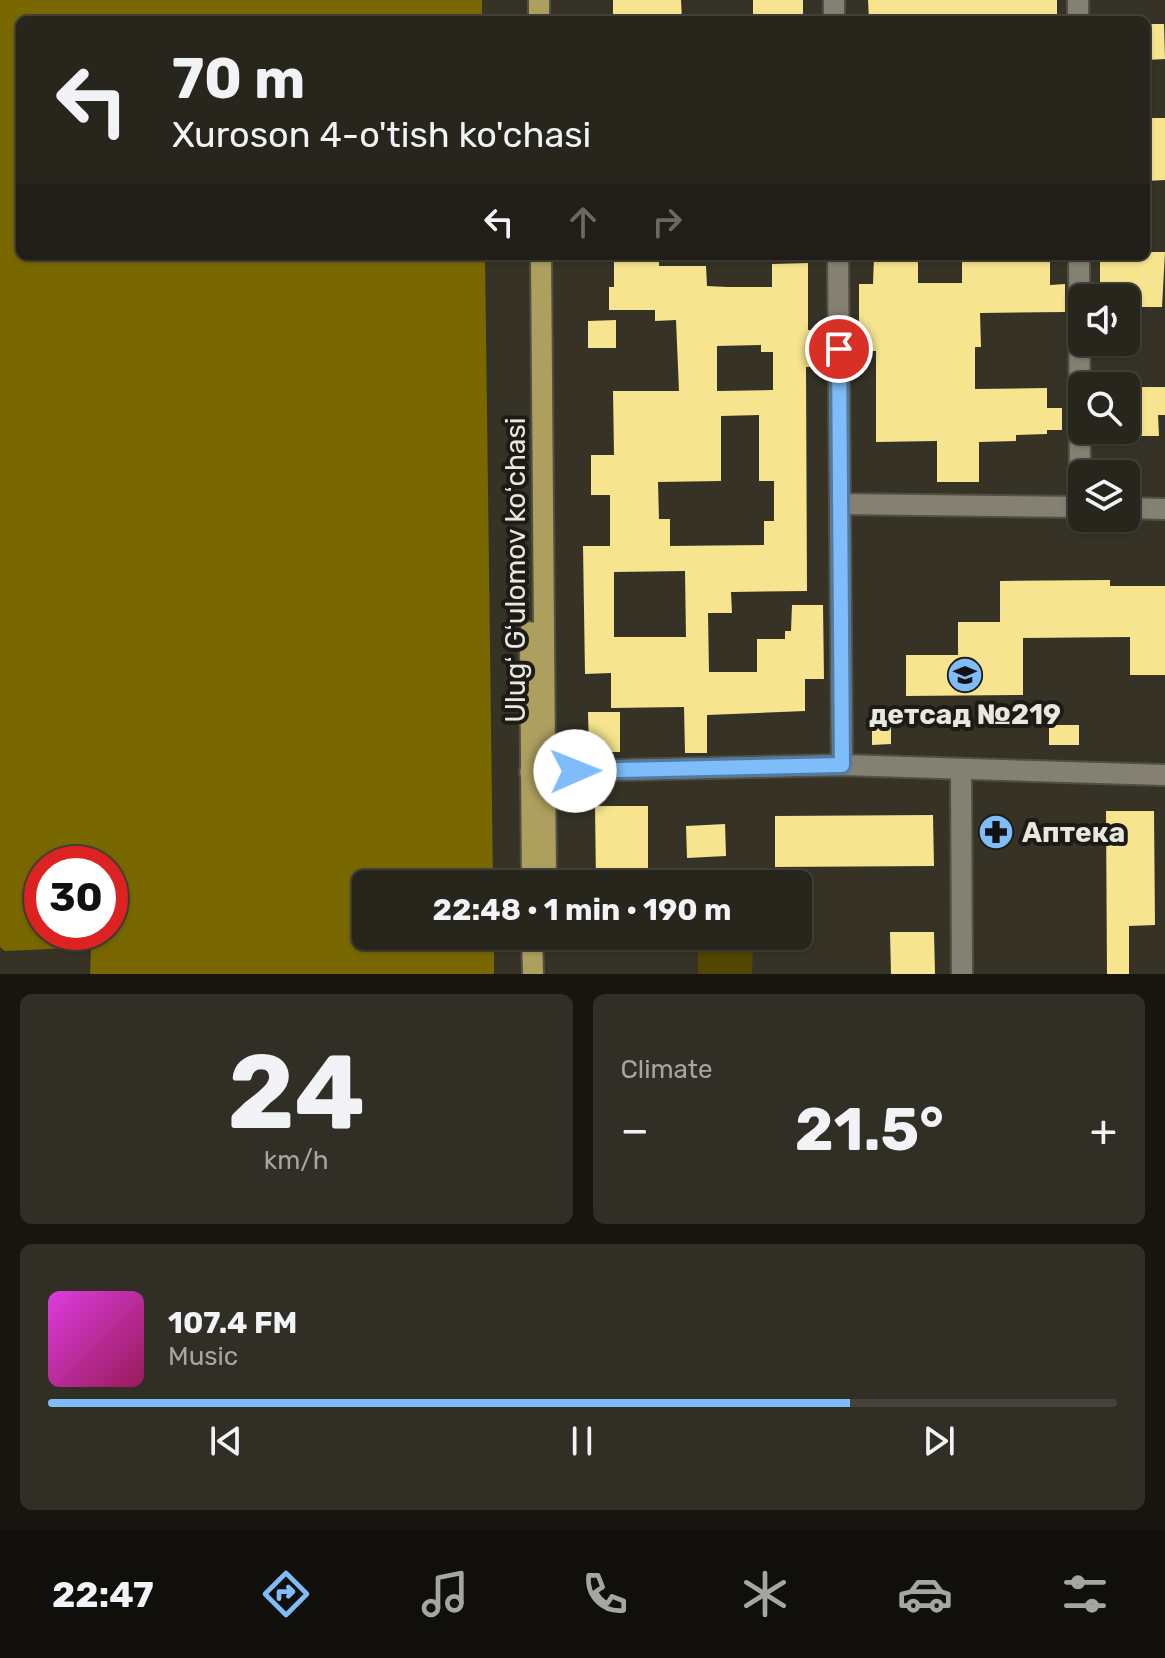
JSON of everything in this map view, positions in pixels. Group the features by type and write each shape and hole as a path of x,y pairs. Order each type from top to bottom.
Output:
{"main road":[{"name":"Ulugʻ Gʻulomov koʻchasi","path":"528,260 538,772 545,870"},
{"name":"Ulugʻ Gʻulomov koʻchasi","path":"533,870 538,772 541,260"},
{"path":"532,950 533,974"},
{"path":"546,950 546,974"}],"street":[{"path":"838,260 842,765"},
{"path":"1079,260 1081,460"},
{"path":"841,504 1068,507"},
{"path":"1140,508 1165,509"},
{"path":"538,772 842,765 1165,775"},
{"path":"961,771 962,974"}],"shaded area":[{"path":"0,0 482,0 482,16 16,16 16,260 485,260 493,870 352,870 352,950 494,950 494,974 90,974 91,950 128,950 128,846 24,846 24,950 26,950 5,951 0,947"},
{"path":"698,950 753,950 752,974 698,974"}],"building":[{"path":"613,0 681,0 682,16 613,16"},
{"path":"753,0 803,0 803,16 753,16"},
{"path":"868,0 1057,0 1057,16 869,16"},
{"path":"1150,24 1164,24 1165,59 1150,60"},
{"path":"1150,118 1165,118 1165,180 1150,181"},
{"path":"1150,252 1165,252 1162,307 1140,307 1140,284 1100,284 1100,260 1150,260"},
{"path":"614,260 659,260 659,266 706,266 707,286 727,287 772,287 772,264 808,263 808,330 826,330 826,352 817,351 817,367 806,367 807,591 731,592 732,613 708,613 709,672 757,672 757,639 785,639 785,631 791,631 792,605 823,605 824,679 805,679 805,711 707,715 707,753 685,753 684,707 611,708 611,673 585,674 583,546 610,546 610,495 591,495 591,455 614,455 613,391 679,391 676,320 655,321 655,310 609,310 609,287 614,287","holes":["761,345 761,352 773,352 773,390 717,391 717,346","759,415 759,481 774,481 774,521 764,521 764,545 670,546 670,519 659,519 658,482 721,481 721,416","685,571 686,637 614,637 614,572"]},
{"path":"874,260 918,260 918,283 962,283 962,260 1050,260 1050,285 1065,284 1065,312 980,313 981,347 975,347 975,389 1047,388 1047,408 1062,408 1062,430 1016,435 1016,441 979,442 979,482 937,482 937,441 876,442 876,351 852,351 852,330 859,330 859,284 873,284"},
{"path":"616,320 616,348 588,348 588,321"},
{"path":"1140,387 1165,387 1165,415 1158,415 1159,436 1140,436"},
{"path":"1110,580 1110,586 1165,586 1165,675 1130,675 1130,637 1023,638 1023,695 906,696 906,655 958,655 958,622 1000,622 1000,581"},
{"path":"588,712 620,712 620,752 589,752"},
{"path":"872,715 891,715 891,744 872,745"},
{"path":"1049,725 1079,725 1079,745 1049,745"},
{"path":"595,806 648,806 648,870 596,870"},
{"path":"1106,811 1154,811 1155,925 1129,926 1129,974 1107,974"},
{"path":"933,815 934,866 775,867 775,816"},
{"path":"725,824 726,856 687,858 686,826"},
{"path":"890,932 934,932 935,974 891,974"}],"place":[{"name":"детсад №219","path":"965,675"},
{"name":"Аптека","path":"996,832"}],"route":[{"path":"575,771 842,765 839,349"}]}
